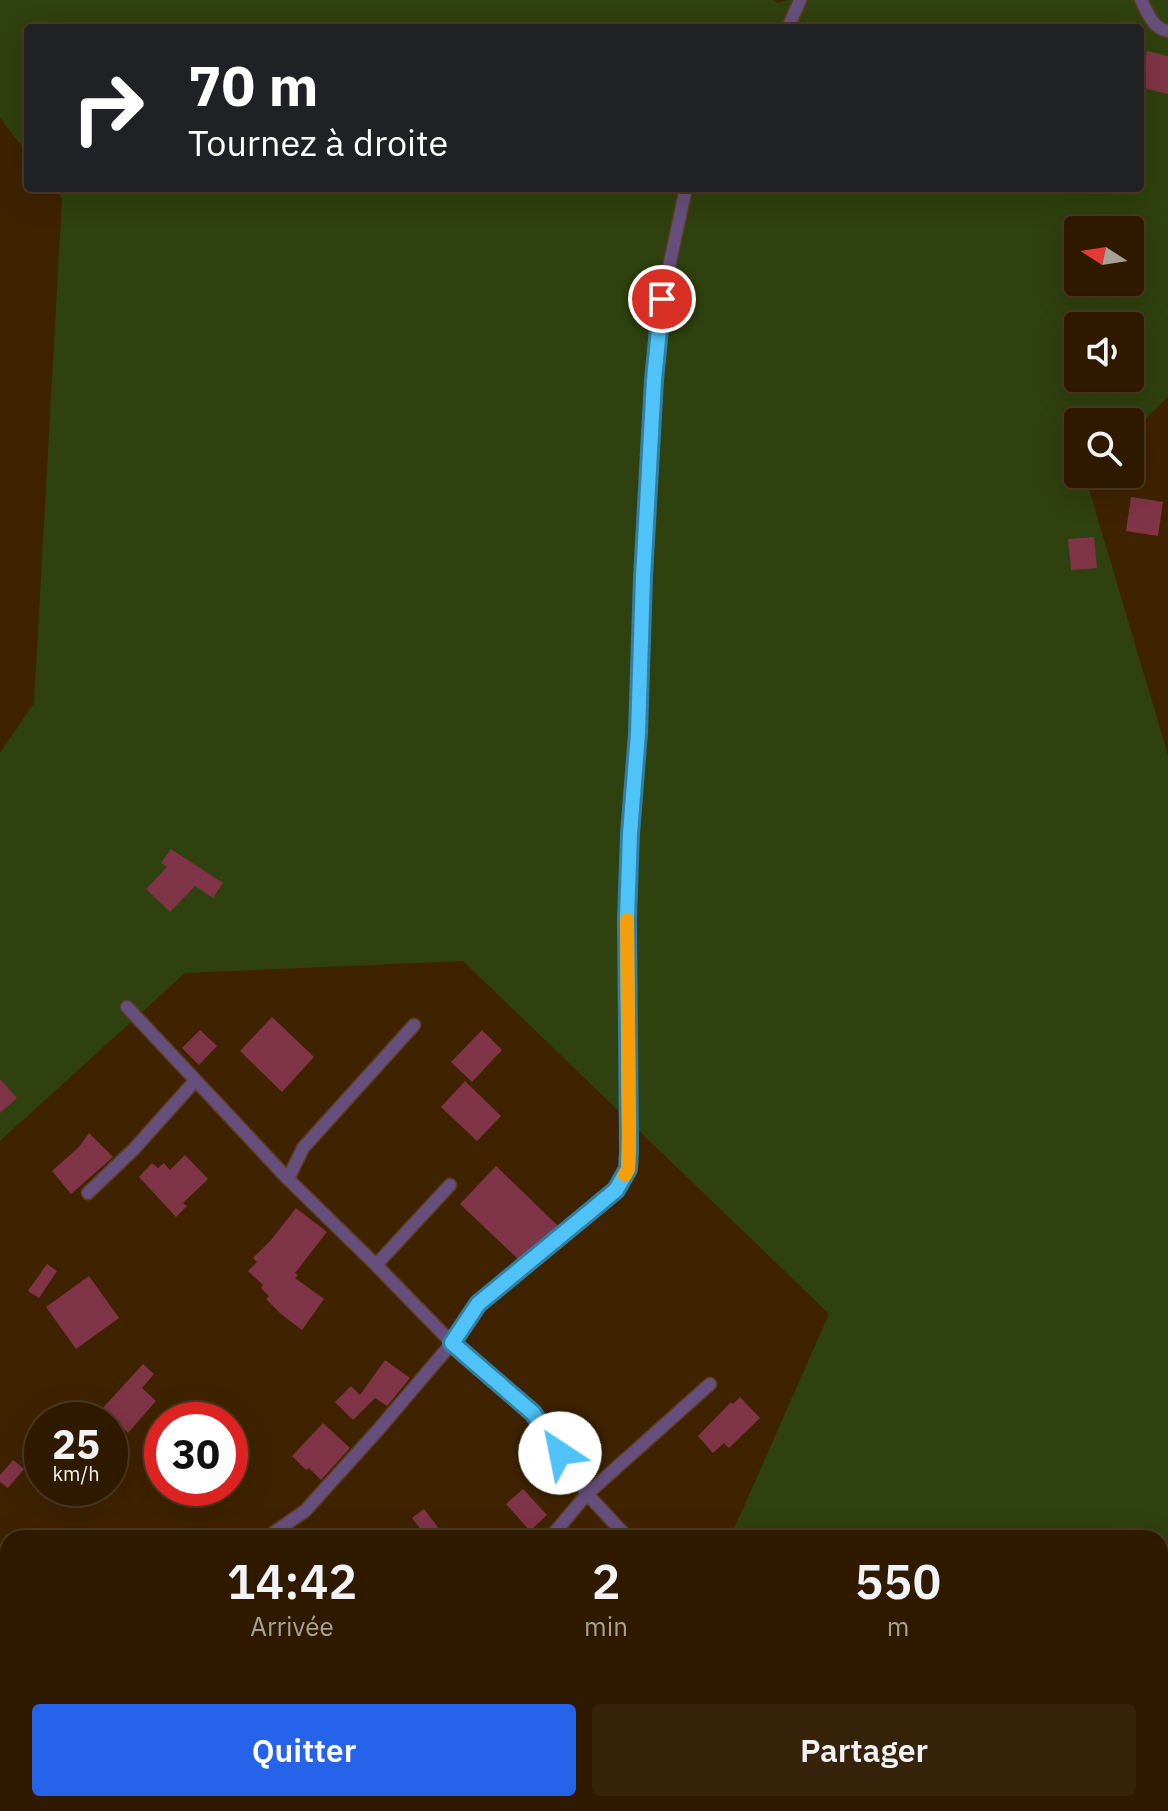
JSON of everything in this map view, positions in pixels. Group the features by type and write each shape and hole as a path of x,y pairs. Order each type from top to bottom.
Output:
{"street":[{"path":"790,24 800,0"},
{"path":"1141,0 1152,21 1159,29 1168,31"},
{"path":"278,1530 305,1511 378,1430 452,1343 478,1304 616,1190 628,1169 627,904 654,380 662,299 685,192"},
{"path":"127,1007 288,1179 452,1343 533,1413 587,1494 621,1530"},
{"path":"288,1179 303,1148 414,1025"},
{"path":"88,1193 134,1149 195,1081"},
{"path":"376,1265 450,1185"},
{"path":"557,1530 587,1494 710,1384"}],"green space":[{"path":"0,0 774,0 778,3 787,0 1168,0 1168,397 1144,420 1144,408 1064,408 1064,488 1089,488 1168,755 1168,1530 734,1530 829,1314 463,961 185,973 0,1141 0,753 34,703 62,199 57,192 1144,192 1144,24 24,24 24,149 0,118"}],"building":[{"path":"1147,51 1168,56 1168,94 1144,88"},
{"path":"1131,497 1163,502 1158,536 1126,531"},
{"path":"1094,537 1097,568 1071,570 1068,539"},
{"path":"171,849 223,883 213,898 195,886 170,912 146,889 167,867 161,863"},
{"path":"272,1017 314,1057 282,1092 240,1051"},
{"path":"200,1030 217,1046 199,1065 182,1048"},
{"path":"482,1030 502,1050 472,1082 451,1062"},
{"path":"0,1079 17,1098 0,1113"},
{"path":"465,1081 501,1116 477,1141 441,1107"},
{"path":"89,1133 113,1157 71,1194 52,1171 79,1147"},
{"path":"185,1155 208,1179 183,1203 187,1206 176,1217 139,1177 152,1163 158,1168 164,1163 170,1170"},
{"path":"496,1166 558,1226 518,1259 460,1204"},
{"path":"296,1208 327,1232 295,1273 298,1275 295,1278 324,1299 302,1330 266,1299 269,1296 261,1288 263,1285 248,1271 257,1262 253,1258"},
{"path":"47,1264 57,1271 39,1298 28,1291"},
{"path":"89,1276 119,1318 76,1349 46,1307"},
{"path":"385,1360 410,1378 387,1406 375,1398 353,1420 335,1402 351,1386 360,1395"},
{"path":"143,1364 154,1374 142,1388 156,1401 144,1402 144,1415 128,1433 128,1402 108,1402"},
{"path":"740,1397 760,1418 729,1448 724,1443 713,1453 698,1436 731,1402 733,1404"},
{"path":"323,1423 350,1448 321,1480 292,1456"},
{"path":"13,1460 24,1469 8,1488 0,1482 0,1475"},
{"path":"523,1489 547,1515 529,1530 506,1504"},
{"path":"424,1509 440,1530 421,1530 412,1518"}],"slow traffic":[{"path":"625,1175 628,1169 629,1132 627,920"}],"route":[{"path":"560,1453 533,1413 452,1343 478,1304 616,1190 628,1169 627,918 630,834 638,733 654,380 662,299"}]}
